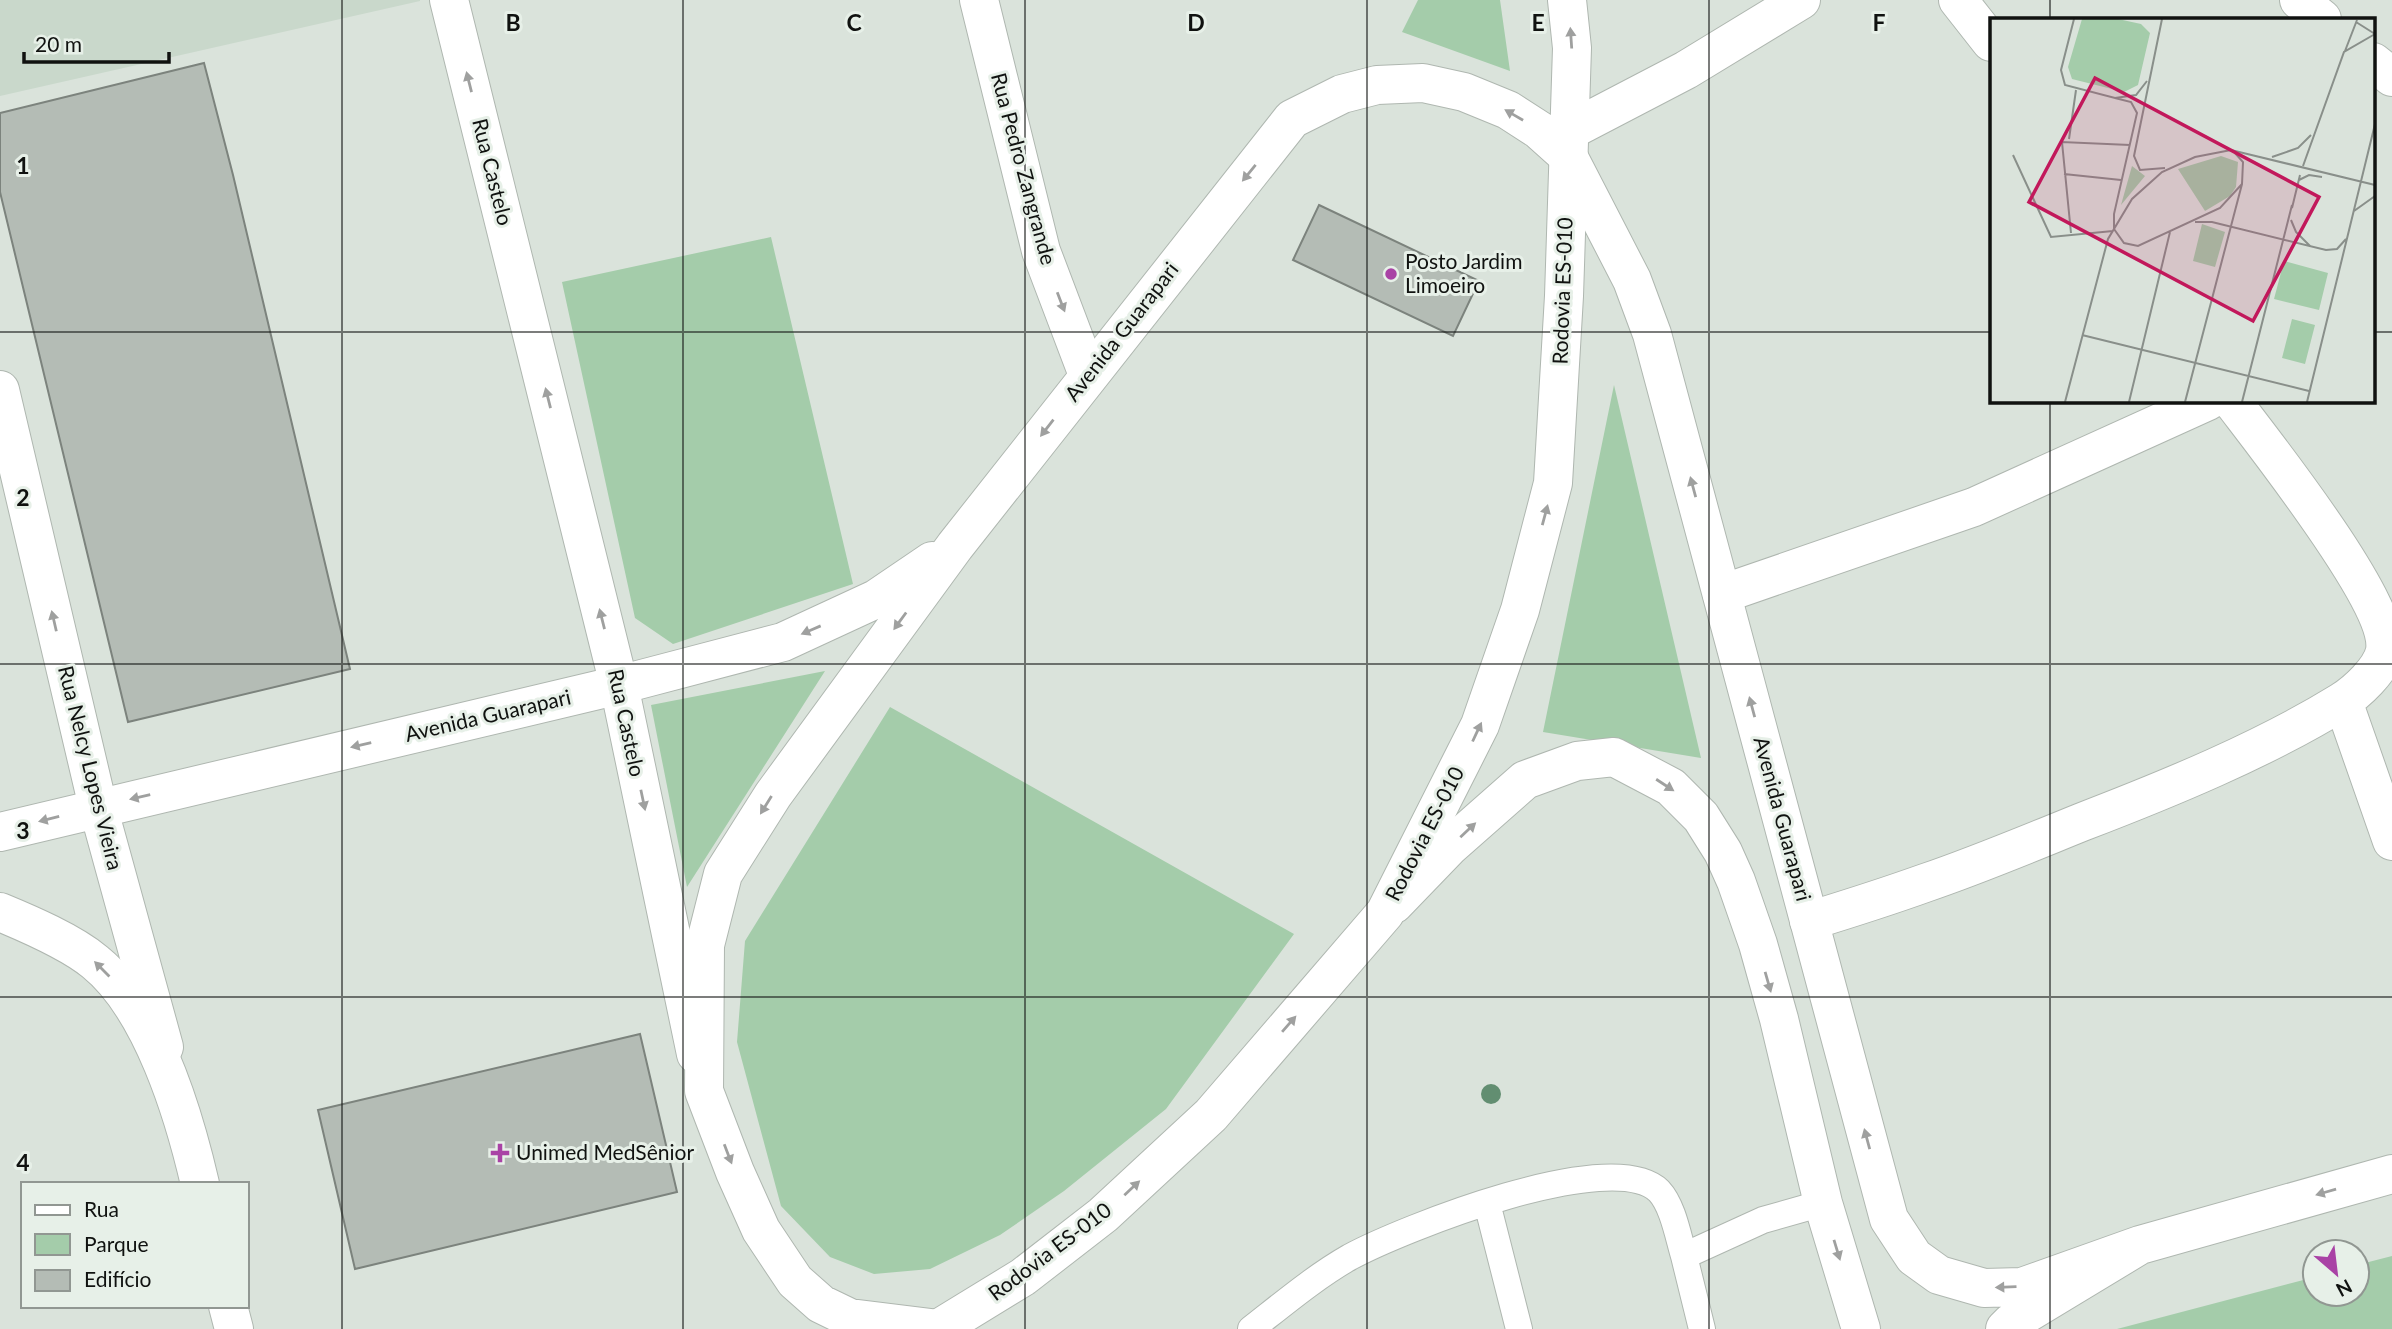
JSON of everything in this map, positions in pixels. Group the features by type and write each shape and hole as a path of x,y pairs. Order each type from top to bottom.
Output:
{"street":[{"name":"Rua Castelo","path":"449,0 619,685 704,1091 761,1230 795,1281 821,1304 850,1318 939,1329"},
{"name":"Rua Pedro Zangrande","path":"979,0 1041,251 1088,375"},
{"name":"Rodovia ES-010","path":"939,1329 1023,1277 1102,1215 1211,1115 1385,913 1480,725 1520,610 1553,483 1564,296 1572,48 1567,0"},
{"path":"1568,144 1801,0"},
{"path":"1958,0 1990,41"},
{"path":"2299,0 2321,18"},
{"path":"2374,63 2392,77"},
{"name":"Avenida Guarapari","path":"704,1091 705,945 723,874 773,795 955,546 1292,119 1342,94 1377,85 1423,83 1464,93 1508,110 1539,130 1568,144 1632,280 1652,334 1889,1219 1914,1257 1939,1275 1984,1288 2022,1287 2140,1245"},
{"name":"Rua Nelcy Lopes Vieira","path":"0,390 98,807 190,1143"},
{"path":"1722,594 1974,507 2206,402"},
{"path":"1809,921 1927,883 2162,791 2274,738 2343,701 2374,672 2385,650 2382,632 2368,595 2310,505 2233,402"},
{"name":"Avenida Guarapari","path":"0,832 619,685 783,642 876,599 955,546"},
{"path":"2343,701 2392,841"},
{"path":"1385,913 1450,847 1525,780 1577,761 1614,757 1671,787 1701,817 1723,852 1758,943 1824,1203 1861,1329"},
{"path":"0,912 41,930 95,961 120,987 146,1027 190,1143 200,1182"},
{"path":"2005,1329 2140,1245 2392,1174"},
{"path":"229,1308 234,1329"}],"lane":[{"path":"1251,1329 1349,1258 1391,1237 1442,1217 1539,1188 1580,1180 1619,1177 1644,1181 1660,1192 1670,1212 1684,1256 1702,1329"},
{"path":"1487,1203 1519,1329"},
{"path":"1684,1256 1763,1220 1824,1203"}],"shaded area":[{"path":"0,0 420,0 420,1 0,96"}],"green space":[{"path":"1418,0 1500,0 1510,71 1402,32"},
{"path":"771,237 853,584 673,644 635,618 562,282"},
{"path":"1614,385 1701,758 1543,732"},
{"path":"825,671 687,887 651,705"},
{"path":"890,707 1294,934 1166,1109 1064,1191 1000,1235 930,1269 874,1274 830,1257 781,1206 737,1042 745,941"},
{"path":"2392,1256 2392,1329 2117,1329 2301,1281 2301,1308 2371,1308 2371,1261"}],"building":[{"path":"204,63 350,669 128,722 0,192 0,113"},
{"path":"1319,205 1479,281 1453,336 1293,260"},
{"path":"640,1034 677,1192 355,1269 318,1110"}],"place":[{"name":"Posto Jardim Limoeiro","path":"1391,274"},
{"name":"Unimed MedSênior","path":"500,1153"}]}
